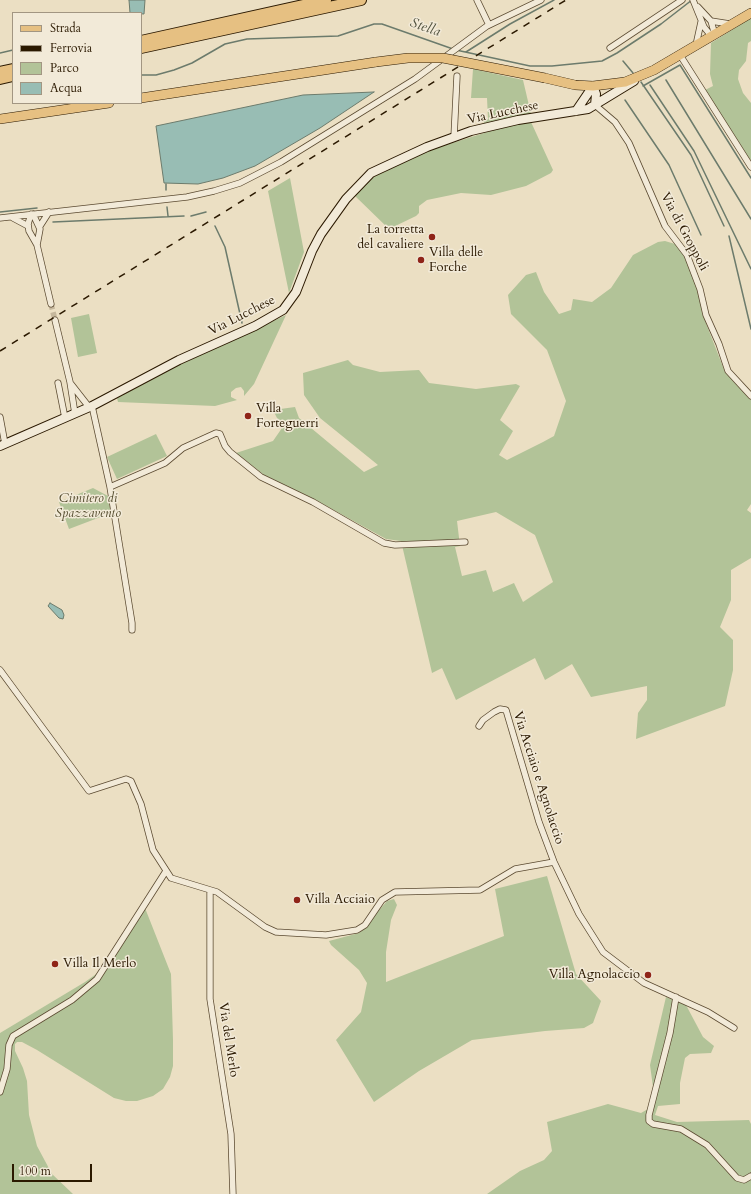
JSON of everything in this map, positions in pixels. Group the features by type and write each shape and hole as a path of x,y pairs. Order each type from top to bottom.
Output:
{"highway":[{"path":"142,41 326,0"},
{"path":"142,48 361,0"},
{"path":"0,72 12,69"},
{"path":"0,79 12,76"}],"main road":[{"path":"142,98 376,62 418,57 443,58 569,84 593,86 614,84 639,77 695,47 751,13"},
{"path":"0,120 103,104"}],"street":[{"path":"477,0 489,25"},
{"path":"0,218 187,197 208,193 240,183 287,158 415,79 458,46 489,25 541,0"},
{"path":"610,48 682,0"},
{"path":"695,3 706,31 713,36"},
{"path":"695,3 711,21 713,36"},
{"path":"695,47 700,31 701,20"},
{"path":"711,21 732,24"},
{"path":"680,55 751,167"},
{"path":"454,137 457,76"},
{"name":"Via Lucchese","path":"3,445 90,407 179,360 255,326 283,310 294,296 312,250 321,234 360,182 378,169 454,137 508,122 576,111 595,105 639,77"},
{"path":"569,84 595,105"},
{"path":"576,111 583,103 585,97 593,86"},
{"path":"593,86 596,94 595,105"},
{"name":"Via di Groppoli","path":"595,105 615,122 629,143 665,226 687,255 699,287 706,315 719,344 726,368 732,377 751,396"},
{"path":"37,244 40,226 49,212"},
{"path":"28,226 32,214"},
{"path":"32,214 40,226"},
{"path":"8,217 20,220 28,226 37,244 51,304"},
{"path":"55,320 70,382 75,414"},
{"path":"70,382 90,407 110,487 132,630"},
{"path":"58,383 65,418"},
{"path":"0,417 3,445"},
{"path":"110,487 166,462 183,448 216,433 220,434 223,443 230,452 261,477 313,502 384,542 395,544 465,542"},
{"path":"0,670 89,791 126,779 131,780 141,804 154,850 166,871 97,979 72,1000 13,1036 9,1045 8,1069 0,1092"},
{"name":"Via Acciaio e Agnolaccio","path":"479,726 483,720 496,711 502,709 506,712 539,822 554,862 579,914 603,952 644,983 708,1012 734,1028"},
{"name":"Via Acciaio e Agnolaccio","path":"166,871 174,880 210,890 225,896 265,927 276,932 326,935 362,928 382,900 394,892 480,890 488,887 515,869 554,862"},
{"name":"Via del Merlo","path":"210,890 210,999 231,1134 233,1194"},
{"path":"676,997 670,1033 648,1117 649,1122 681,1129 707,1145 737,1178 744,1180 751,1176"}],"green space":[{"path":"751,18 751,41 748,43 746,61 739,70 738,79 743,93 751,103 751,161 705,90 713,86 710,74 711,43"},
{"path":"473,69 523,80 531,114 484,123 483,120 488,119 487,98 471,98"},
{"path":"531,122 553,170 551,173 526,186 491,195 461,193 427,200 419,206 419,213 416,216 389,229 354,195 375,176 430,150 500,128"},
{"path":"290,178 304,252 289,293 268,191"},
{"path":"665,241 675,244 685,257 698,290 702,313 725,372 751,400 751,504 747,510 751,513 751,558 731,570 731,600 720,627 733,640 733,670 725,706 636,739 638,713 647,700 647,686 591,697 572,664 545,680 535,658 456,700 442,668 432,673 401,541 386,539 321,503 268,478 236,453 273,441 282,428 273,410 295,407 299,418 364,472 378,465 320,418 304,395 303,373 348,360 353,365 380,372 419,370 429,383 476,389 516,384 520,386 500,420 513,431 499,455 507,460 543,442 554,436 566,401 547,350 511,314 508,295 526,275 536,272 544,292 559,314 571,310 573,299 592,302 611,288 633,255 658,242","holes":["496,512 535,535 553,582 523,602 514,583 493,592 486,570 462,576 455,547 460,546 457,521"]},
{"path":"89,314 97,353 78,357 71,318"},
{"path":"286,315 254,384 244,396 244,391 241,387 236,388 231,392 231,397 237,400 215,406 118,402 117,398 175,367"},
{"path":"156,434 167,456 117,479 107,457"},
{"name":"Cimitero di Spazzavento","path":"93,488 108,496 111,513 69,529 59,502"},
{"path":"547,876 576,974 601,1001 593,1023 584,1028 472,1040 419,1071 374,1102 336,1040 361,1012 367,983 359,970 331,945 329,941 359,933 387,901 394,899 397,905 391,920 386,952 386,982 504,936 495,889"},
{"path":"145,908 171,974 173,1066 170,1077 163,1089 153,1096 137,1101 126,1101 114,1098 37,1050 22,1042 17,1042 15,1044 15,1051 27,1081 29,1115 37,1146 52,1174 73,1194 0,1194 0,1033 85,982 110,964"},
{"path":"666,997 686,1005 703,1037 714,1046 711,1053 690,1054 685,1058 680,1083 680,1104 658,1106 655,1115 677,1122 749,1120 751,1124 751,1194 487,1194 520,1171 544,1160 552,1151 547,1122 608,1104 641,1113 648,1109 653,1087 650,1065"}],"water":[{"path":"129,0 145,0 144,14 142,14 142,12 130,12"},
{"path":"374,92 320,128 255,166 223,178 198,184 164,183 156,126 303,95"},
{"path":"50,603 62,610 64,615 63,619 59,618 48,606"}],"waterway":[{"path":"466,52 510,24 554,0"},
{"name":"Stella","path":"456,50 530,66 552,66 602,61 661,24 692,0"},
{"name":"Stella","path":"142,75 156,75 174,70 192,63 225,44 247,39 338,36 374,24 382,24 453,49"},
{"name":"Stella","path":"0,53 12,50"},
{"path":"623,61 633,73"},
{"path":"643,86 680,65 751,178"},
{"path":"666,80 751,219"},
{"path":"641,82 691,155 724,226"},
{"path":"650,85 694,151 751,269"},
{"path":"625,100 669,165 701,235"},
{"path":"166,184 166,190"},
{"path":"167,207 168,216"},
{"path":"0,212 37,208"},
{"path":"191,216 206,212"},
{"path":"53,222 184,216"},
{"path":"215,226 225,247 242,323"},
{"path":"729,236 751,329"}],"tunnel":[{"path":"51,304 55,320"}],"railway":[{"path":"0,351 566,0"}],"place":[{"name":"La torretta del cavaliere","path":"432,237"},
{"name":"Villa delle Forche","path":"421,260"},
{"name":"Villa Forteguerri","path":"248,416"},
{"name":"Villa Acciaio","path":"297,900"},
{"name":"Villa Il Merlo","path":"55,964"},
{"name":"Villa Agnolaccio","path":"648,975"}]}
